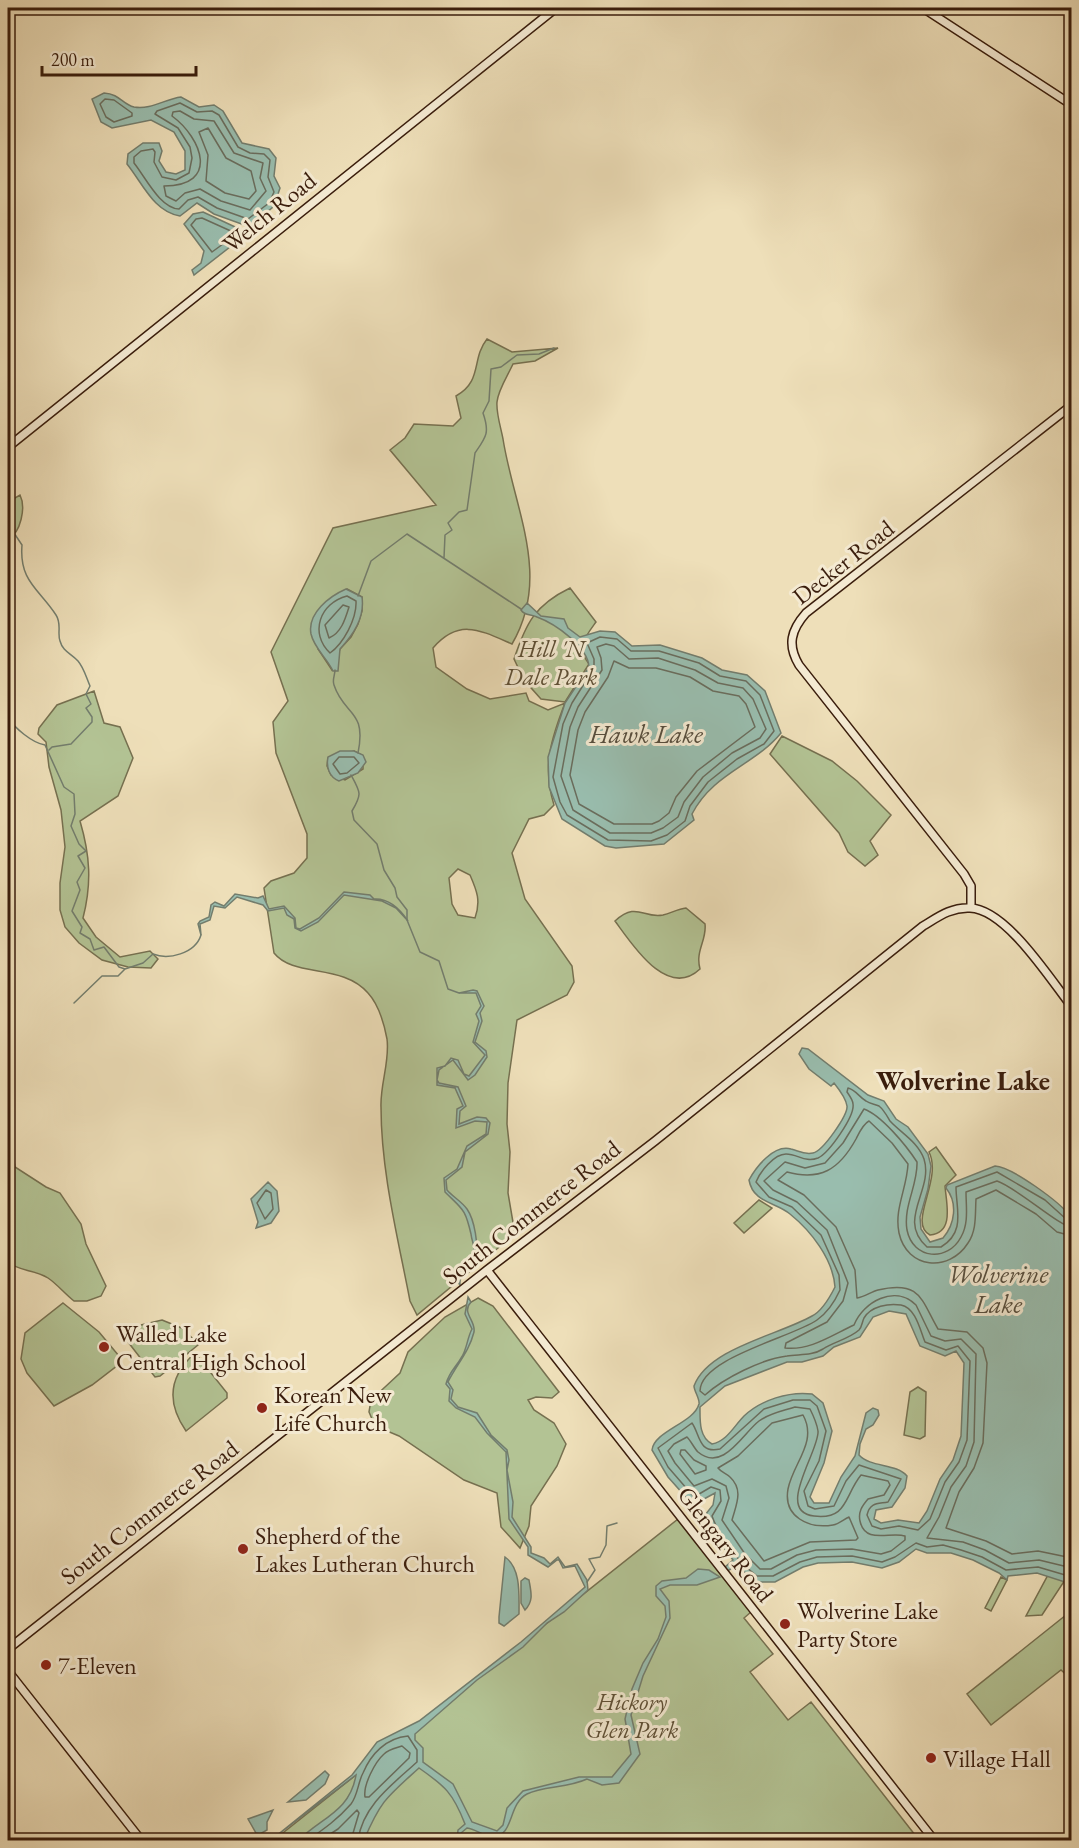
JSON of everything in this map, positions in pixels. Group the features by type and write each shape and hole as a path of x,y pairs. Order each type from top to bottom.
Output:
{"street":[{"name":"Welch Road","path":"8,447 555,8"},
{"path":"923,8 1071,105"},
{"name":"Decker Road","path":"971,908 972,894 964,874 799,665 792,651 791,637 793,630 806,613 1071,405"},
{"path":"971,908 994,916 1002,922 1071,1007"},
{"name":"South Commerce Road","path":"8,1649 487,1270 655,1141 922,926 948,911 971,908"},
{"name":"Glengary Road","path":"487,1270 934,1840"},
{"path":"8,1671 141,1840"}],"green space":[{"path":"487,339 512,352 558,348 535,361 513,364 497,402 508,465 527,542 530,568 529,593 524,619 512,644 480,631 461,630 452,633 433,648 436,667 467,689 490,699 526,693 529,701 548,710 565,703 550,753 550,791 554,805 544,815 529,819 512,853 525,899 572,966 574,982 567,995 517,1020 508,1083 507,1124 510,1152 508,1193 515,1234 417,1315 410,1301 384,1156 381,1099 388,1047 380,1014 372,998 357,984 332,974 293,966 274,953 264,888 271,881 294,873 307,858 307,834 276,753 273,722 288,701 271,652 333,528 436,505 390,450 405,438 414,424 453,426 461,418 456,396 470,384 482,347","holes":["347,589 362,597 362,611 351,637 340,649 332,670 318,649","354,751 363,756 363,769 345,780 331,775 327,766 328,758","458,869 470,875 477,896 478,906 475,918 458,915 452,904 449,878"]},
{"path":"20,495 21,519 16,531 8,539 8,502"},
{"name":"Hill 'N Dale Park","path":"570,588 596,622 583,642 583,652 589,664 565,702 541,699 524,680 514,659 533,616 548,601"},
{"path":"94,691 104,723 120,727 133,758 118,796 80,821 89,869 88,893 83,918 96,937 120,957 150,951 158,959 151,968 128,967 102,960 79,943 65,927 60,910 60,883 65,847 61,810 49,767 46,742 38,734 39,728 57,705"},
{"path":"782,736 832,761 857,781 891,815 870,841 878,855 865,866 848,852 839,833 770,754"},
{"path":"686,908 705,924 699,957 700,969 688,977 675,978 663,974 631,943 615,921 629,912 635,911 656,916"},
{"path":"8,1124 15,1167 46,1187 60,1193 81,1224 86,1244 106,1286 101,1296 87,1301 74,1301 48,1278 8,1262"},
{"path":"936,1147 956,1175 945,1186 946,1223 938,1233 930,1235 924,1229 922,1221 932,1175 929,1152"},
{"path":"759,1200 772,1208 744,1233 734,1223"},
{"path":"478,1298 493,1306 559,1392 552,1398 536,1397 528,1400 534,1410 554,1423 566,1444 557,1466 531,1506 529,1526 520,1548 501,1527 497,1493 464,1480 399,1436 375,1426 369,1412 371,1400 400,1373 408,1352 445,1317"},
{"path":"63,1303 99,1332 119,1356 118,1365 92,1385 54,1406 27,1373 21,1359 25,1333"},
{"path":"162,1320 184,1329 198,1345 160,1376 155,1377 125,1338 141,1325"},
{"path":"195,1353 227,1393 227,1398 186,1431 175,1410 173,1390 180,1371"},
{"path":"918,1387 926,1392 925,1436 920,1439 904,1435 910,1392"},
{"name":"Hickory Glen Park","path":"678,1519 751,1612 744,1618 773,1654 750,1672 788,1720 811,1702 919,1840 274,1840"},
{"path":"1048,1575 1065,1580 1042,1615 1026,1616"},
{"path":"1001,1577 1007,1580 991,1611 985,1608"},
{"path":"1071,1611 1071,1679 1061,1670 991,1725 967,1694"}],"water":[{"path":"104,93 114,95 127,104 140,108 181,97 199,107 214,105 223,111 242,143 269,149 276,158 274,176 280,188 274,206 255,223 247,226 214,214 197,203 180,216 163,209 150,196 127,164 128,154 143,143 159,143 162,151 159,161 166,172 176,174 185,170 185,151 174,132 151,120 112,128 101,122 92,99"},
{"path":"203,212 248,233 194,275 192,270 201,263 204,251 184,224 193,214"},
{"path":"346,589 362,597 362,612 353,632 340,649 338,671 333,671 315,644 311,626 321,606"},
{"name":"Hawk Lake","path":"527,603 541,616 564,619 568,628 580,637 600,631 615,632 632,646 660,645 702,658 722,670 747,675 765,691 781,733 771,744 711,789 692,814 694,820 664,844 616,848 605,846 562,819 549,787 548,757 565,703 589,667 587,659 577,644 562,631 545,620 523,612 521,610"},
{"path":"340,751 354,751 363,755 366,762 358,773 339,781 331,774 327,761 328,757"},
{"path":"344,892 370,895 374,899 385,900 398,909 408,921 396,908 382,901 344,895 318,922 301,931 295,928 294,919 287,915 284,908 268,911 263,905 237,897 225,908 214,906 210,920 200,924 201,935 198,924 209,917 211,905 215,902 224,906 235,894 258,898 263,896 269,909 284,906 295,918 296,928 300,929 319,918"},
{"path":"477,991 484,1006 480,1013 482,1021 475,1042 486,1051 487,1057 475,1075 468,1080 453,1060 445,1065 451,1058 458,1060 464,1074 469,1076 485,1055 473,1042 479,1021 476,1014 481,1006 476,993 459,993"},
{"name":"Wolverine Lake","path":"802,1048 808,1049 868,1095 884,1101 896,1119 908,1127 928,1154 931,1166 928,1189 920,1217 921,1229 930,1242 943,1238 952,1220 954,1213 947,1185 995,1166 1012,1172 1035,1186 1071,1217 1071,1584 1037,1573 1008,1576 1007,1580 999,1573 973,1560 951,1553 927,1553 916,1549 899,1562 882,1568 852,1562 818,1563 803,1567 775,1582 755,1582 737,1565 726,1572 724,1568 733,1560 714,1534 705,1515 713,1505 715,1493 693,1505 668,1477 652,1450 659,1437 696,1411 699,1402 694,1386 702,1373 714,1362 746,1344 816,1314 835,1287 830,1266 813,1237 790,1214 760,1198 751,1188 749,1180 761,1163 778,1150 785,1148 807,1154 817,1151 844,1117 847,1106 842,1093 834,1083 831,1086 809,1069 799,1054","holes":["889,1311 906,1314 920,1346 945,1356 956,1351 964,1363 961,1436 953,1460 940,1479 927,1511 919,1523 898,1520 881,1523 874,1519 876,1510 892,1507 905,1488 907,1476 897,1469 870,1462 859,1455 860,1444 866,1429 873,1425 879,1415 878,1410 873,1408 866,1413 855,1456 841,1477 829,1503 814,1503 810,1497 824,1463 832,1431 823,1403 812,1394 785,1395 767,1401 744,1416 722,1440 712,1444 705,1437 701,1428 700,1407 725,1386 787,1362 802,1362 823,1356 834,1347 860,1337 873,1317"]},
{"path":"437,1080 439,1083 458,1087 466,1106 460,1111 459,1124 477,1117 486,1118 490,1123 488,1134 465,1152 462,1167 446,1180 447,1190 465,1206 470,1214 475,1233 476,1253 462,1273 460,1285 456,1280 457,1276 471,1257 474,1246 465,1214 445,1192 444,1178 457,1169 467,1146 486,1134 487,1122 475,1121 456,1128 457,1109 463,1106 455,1088 437,1085"},
{"path":"268,1182 277,1191 279,1211 271,1223 256,1228 258,1222 251,1199"},
{"path":"468,1297 471,1302 468,1306 468,1313 474,1332 466,1352 448,1382 453,1390 451,1399 458,1407 477,1413 491,1435 507,1450 509,1460 507,1470 513,1502 512,1517 531,1547 531,1553 544,1558 550,1564 558,1557 565,1567 577,1564 587,1580 588,1590 564,1612 547,1623 523,1647 477,1680 415,1734 415,1740 423,1748 423,1762 453,1784 472,1822 497,1831 503,1825 507,1808 523,1791 579,1777 612,1777 631,1754 625,1719 632,1689 643,1663 658,1639 666,1617 665,1606 656,1596 656,1586 662,1581 686,1578 698,1569 709,1570 720,1577 697,1585 670,1585 660,1589 669,1601 670,1618 643,1676 631,1715 640,1754 619,1783 602,1785 587,1779 533,1791 521,1799 505,1831 500,1835 491,1837 467,1828 461,1833 461,1840 457,1840 458,1830 465,1824 452,1797 442,1785 419,1768 380,1807 364,1840 299,1840 341,1806 353,1788 356,1775 271,1840 352,1775 377,1742 419,1721 521,1642 585,1587 575,1566 563,1568 557,1560 548,1567 528,1555 528,1547 509,1519 506,1452 475,1417 456,1408 449,1401 450,1389 446,1384 447,1380 463,1355 472,1329 465,1314"},
{"path":"505,1557 514,1568 516,1575 519,1590 519,1614 504,1626 499,1623 499,1617"},
{"path":"525,1578 529,1580 531,1596 530,1603 525,1610 521,1603 521,1581"},
{"path":"325,1771 329,1775 325,1784 306,1800 288,1802"},
{"path":"273,1810 267,1822 267,1830 260,1834 256,1833 248,1819"}],"waterway":[{"path":"444,558 445,535 452,530 448,523 459,512 467,510 475,453 486,434 483,413 489,401 491,369 501,367 517,355 539,354 554,348"},
{"path":"8,524 22,545 22,557 27,576 58,618 61,645 80,664 90,686 86,694 91,704 86,708 92,717 92,722 71,744 52,747 49,750"},
{"path":"358,596 371,561 407,534 521,609"},
{"path":"335,670 333,679 338,695 357,720 360,739 358,753"},
{"path":"8,718 24,734 45,745 64,787 74,794 75,814 71,826 79,844 86,851 78,856 85,868 77,882 80,890 72,911 82,927 80,933 90,939 94,950 104,947 119,967 125,969"},
{"path":"351,775 359,793 352,811 354,820 377,844 384,870 395,888 397,897 407,910 407,920 420,952 439,961 448,989 459,993"},
{"path":"74,1003 102,976 118,976 125,969 143,963 153,954 159,956 180,954 193,947 201,935"},
{"path":"587,1582 595,1570 589,1559 600,1557 606,1545 607,1526 617,1523"}],"place":[{"name":"Walled Lake Central High School","path":"104,1347"},
{"name":"Korean New Life Church","path":"262,1408"},
{"name":"Shepherd of the Lakes Lutheran Church","path":"243,1549"},
{"name":"Wolverine Lake Party Store","path":"785,1624"},
{"name":"7-Eleven","path":"46,1665"},
{"name":"Village Hall","path":"931,1758"}],"district":[{"name":"Wolverine Lake","path":"963,1080"}]}
